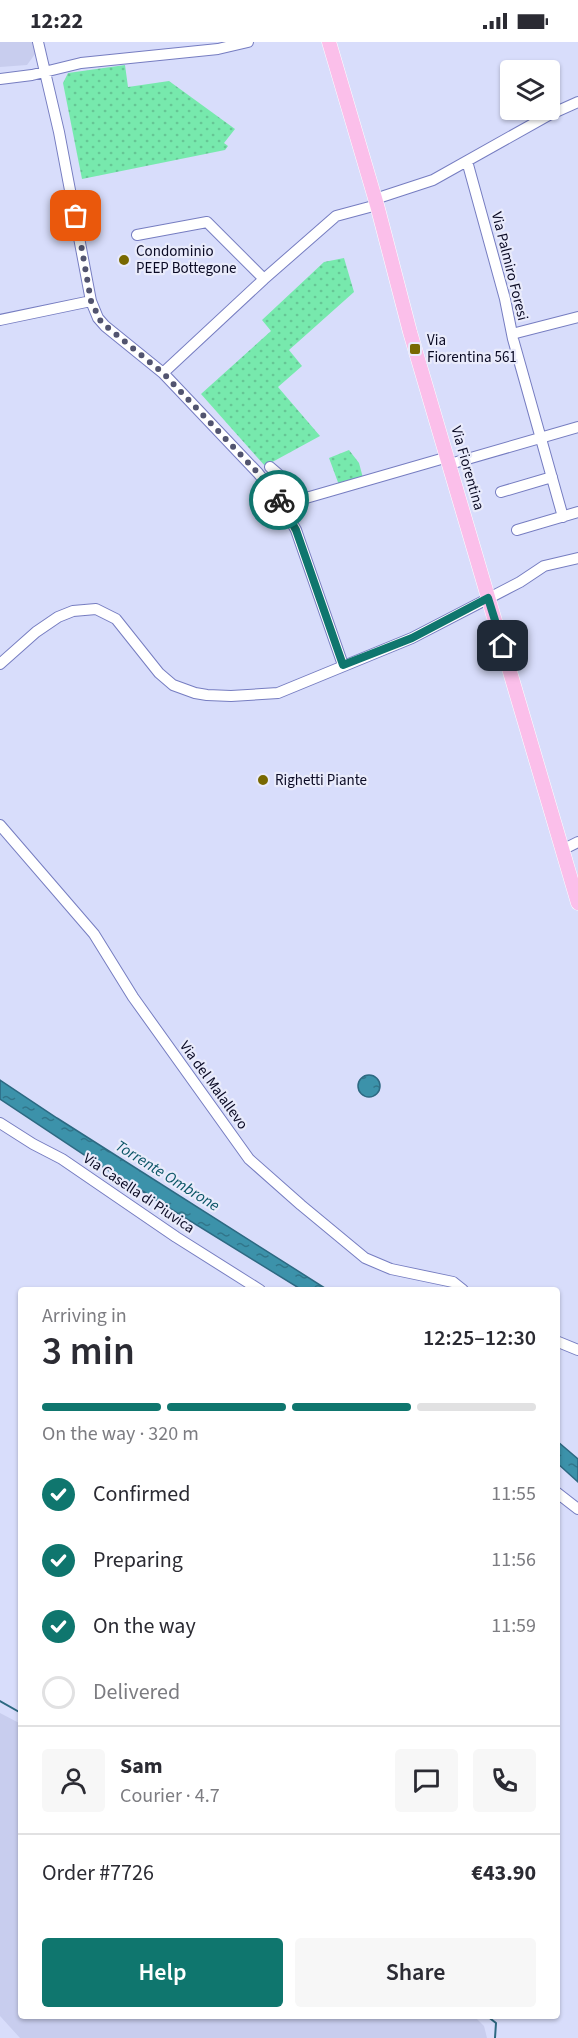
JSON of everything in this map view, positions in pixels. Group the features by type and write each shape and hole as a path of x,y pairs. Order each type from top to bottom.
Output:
{"main road":[{"name":"Via Fiorentina","path":"329,42 376,202 410,332 578,903"}],"street":[{"path":"38,42 68,174 91,301 98,318 163,373 258,473 285,510 296,530 343,665"},
{"path":"0,79 45,72 81,63 193,47 230,48 248,42"},
{"path":"163,373 336,216 426,183 549,115 578,102"},
{"name":"Via Palmiro Foresi","path":"466,161 563,517"},
{"path":"137,235 207,222 264,279"},
{"path":"0,320 91,301"},
{"path":"512,334 574,318"},
{"path":"285,510 306,498 578,427"},
{"path":"270,467 306,498"},
{"path":"501,492 552,477"},
{"path":"517,530 578,512"},
{"path":"0,664 51,621 73,610 85,609 104,611 116,619 167,681 195,693 231,696 278,693 412,638 520,582 544,566 578,558"},
{"name":"Via del Malallevo","path":"0,825 94,934 133,997 249,1159 365,1258 392,1269 453,1282 459,1287"},
{"path":"562,850 578,842"},
{"name":"Via Casella di Piuvica","path":"0,1123 62,1159 176,1237 255,1287"},
{"path":"560,1343 578,1350"},
{"path":"560,1495 578,1509"}],"shaded area":[{"path":"0,42 32,42 35,54 27,65 0,67"},
{"path":"0,1713 18,1722 18,2019 477,2019 484,2026 487,2038 20,2038 0,2016"}],"green space":[{"path":"125,65 128,87 169,81 235,129 224,143 228,146 225,150 82,179 63,83 68,73"},
{"path":"344,258 354,292 289,350 302,366 278,387 320,436 265,466 201,394 271,331 262,320 324,262"},
{"path":"349,450 359,463 363,478 339,485 329,458"}],"water":[{"path":"369,1075 377,1078 380,1086 377,1094 369,1097 361,1094 358,1086 361,1078"},
{"path":"0,1080 323,1287 297,1287 98,1164 0,1099"},
{"path":"560,1444 578,1459 578,1482 560,1466"}],"waterway":[{"path":"0,1701 18,1711"},
{"path":"491,2019 496,2023 495,2038"}],"way so far":[{"path":"76,216 91,301 98,318 163,373 258,473 279,500"}],"place":[{"name":"Condominio PEEP Bottegone","path":"124,260"},
{"name":"Via Fiorentina 561","path":"415,349"},
{"name":"Righetti Piante","path":"263,780"}],"route":[{"path":"279,500 296,530 343,665 412,638 488,598 503,646"}],"water label":[{"name":"Torrente Ombrone","path":"168,1175"}]}
